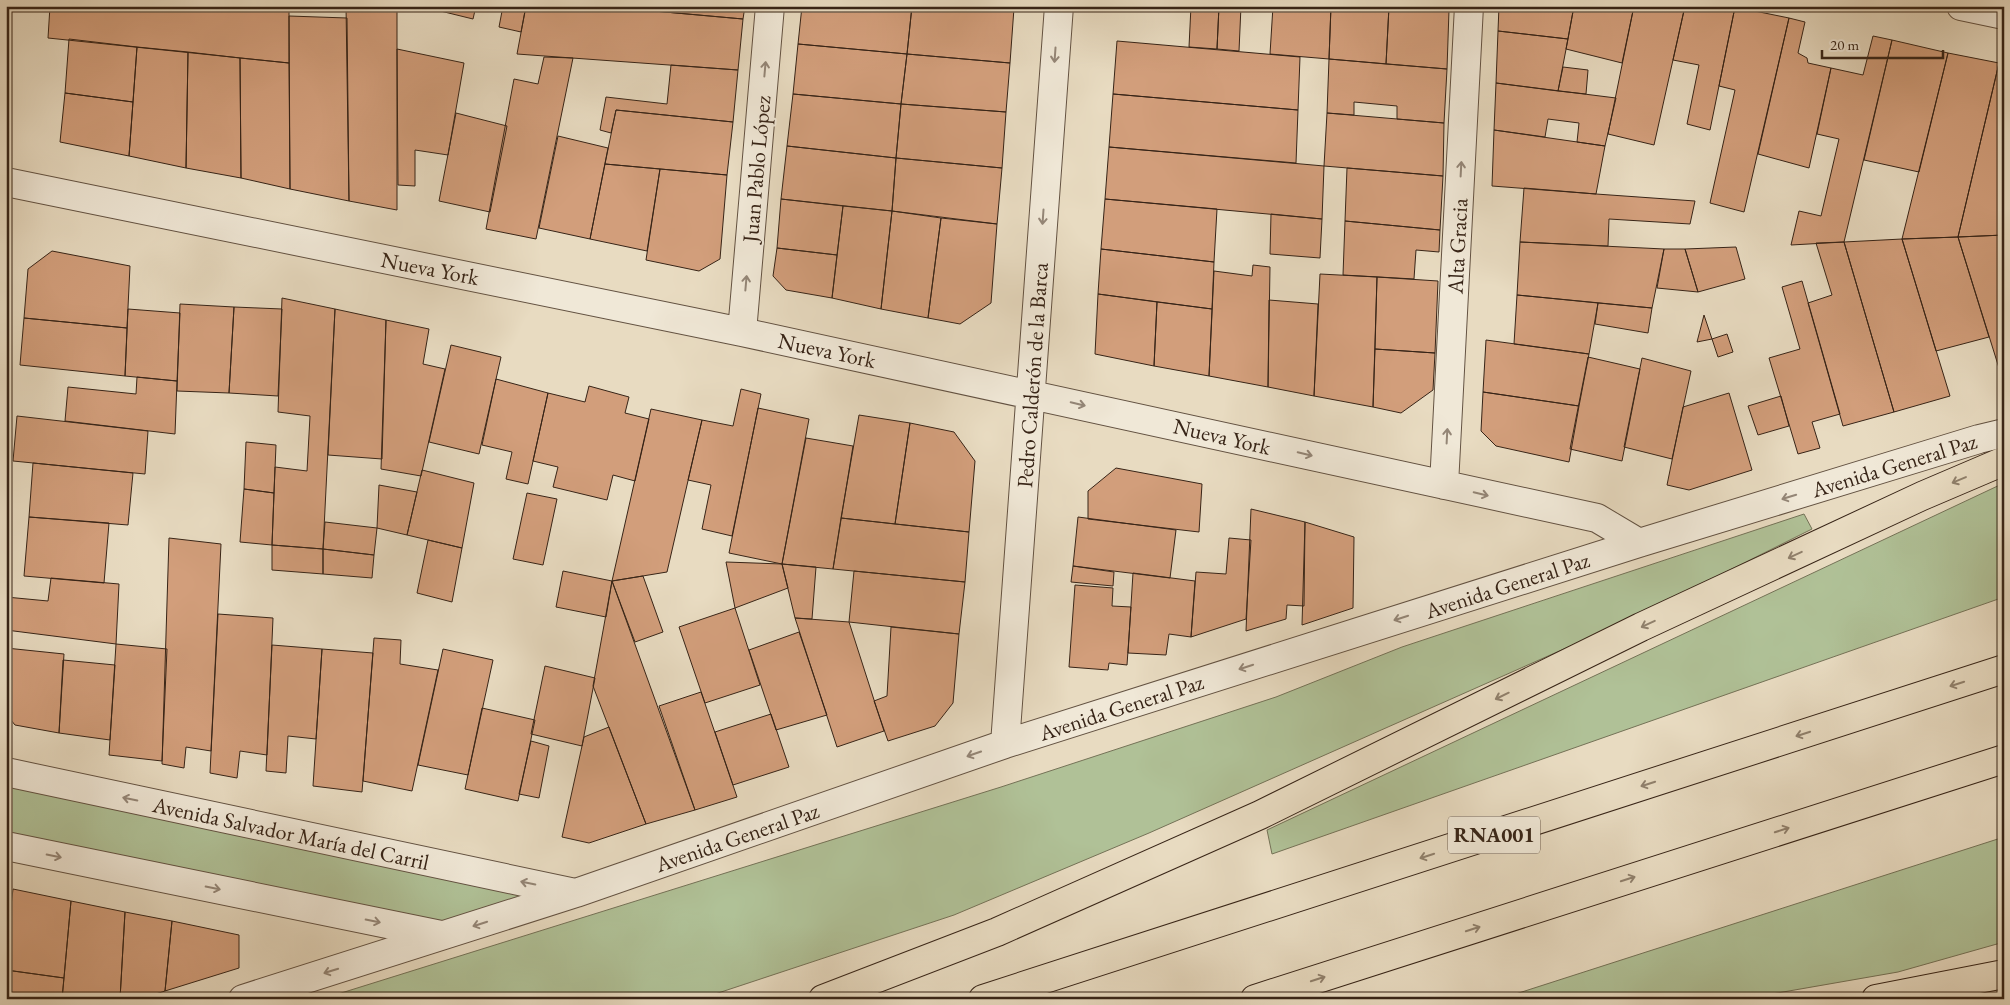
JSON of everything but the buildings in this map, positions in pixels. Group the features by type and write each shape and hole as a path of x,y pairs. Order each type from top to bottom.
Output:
{"highway":[{"path":"824,999 997,932 1216,835 1642,627 1922,496 2004,461"},
{"name":"RNA001","path":"983,999 2004,669"},
{"path":"1255,999 2004,759"},
{"path":"1876,999 2004,974"}],"street":[{"name":"Juan Pablo López","path":"742,332 770,6"},
{"name":"Pedro Calderón de la Barca","path":"1005,744 1059,6"},
{"name":"Alta Gracia","path":"1444,485 1469,6"},
{"path":"1961,6 2004,15"},
{"name":"Nueva York","path":"6,182 1031,393 1597,518 1639,543"},
{"name":"Avenida General Paz","path":"243,999 576,893 1005,744 1639,543 2004,433"},
{"name":"Avenida Salvador María del Carril","path":"6,772 576,893"},
{"path":"6,846 444,935"},
{"path":"1950,999 2004,974"}],"green space":[{"path":"2004,483 2004,597 1272,854 1267,830"},
{"path":"1804,514 1812,529 1636,617 1149,833 954,915 700,999 322,999 1001,787 1276,697 1402,647"},
{"path":"6,772 576,893 444,935 6,846"},
{"path":"2004,837 2004,942 1898,972 1743,999 1500,999"}]}
